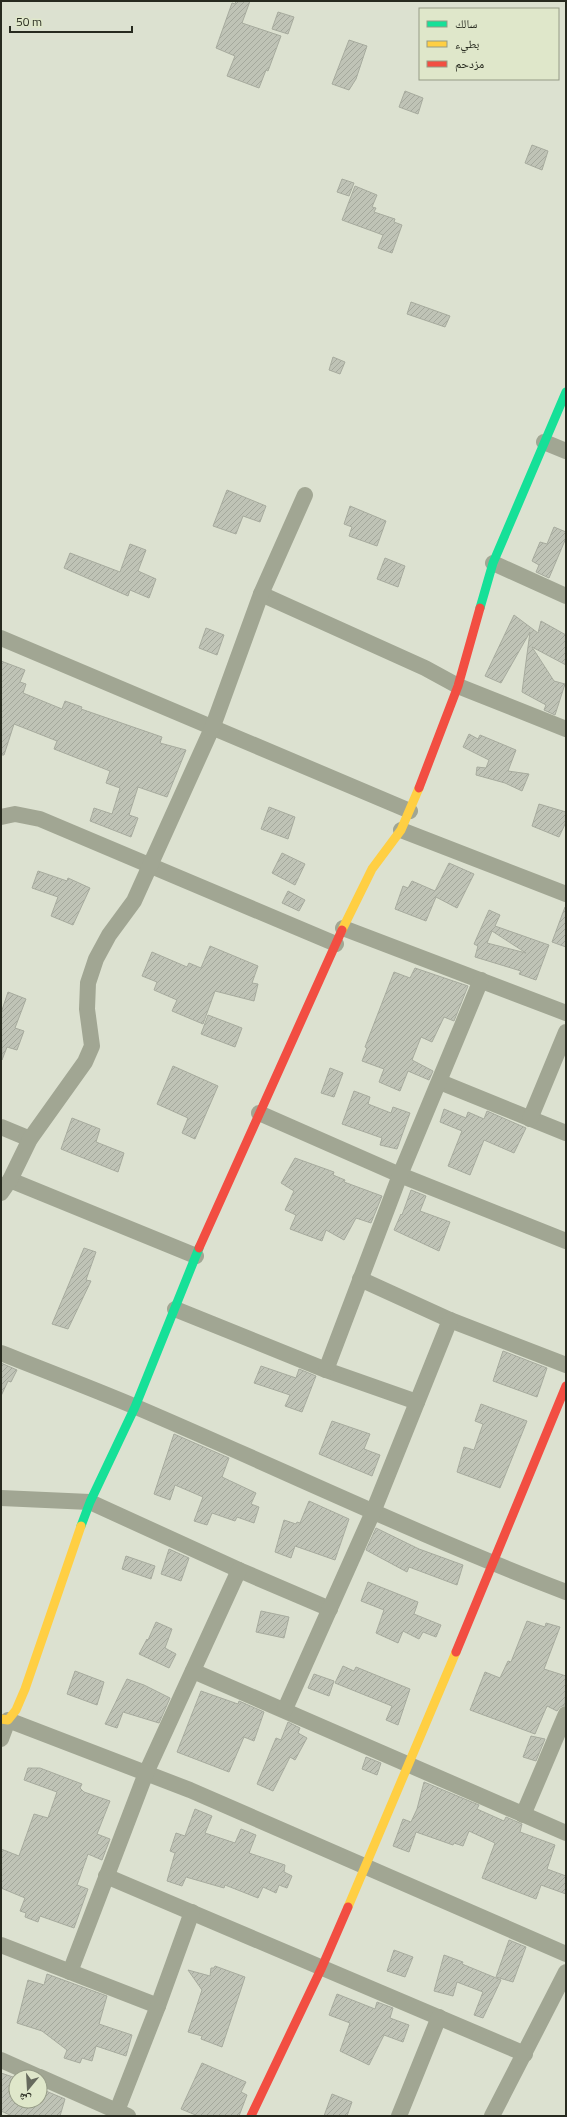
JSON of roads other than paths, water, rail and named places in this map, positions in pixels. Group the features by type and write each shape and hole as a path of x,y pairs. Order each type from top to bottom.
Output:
{"street":[{"path":"1,1739 4,1720 16,1710 25,1688 90,1502 135,1407 196,1256 343,928 372,869 401,830 410,810 458,686 493,563 566,392"},
{"path":"544,442 566,451"},
{"path":"1,1193 10,1180 30,1139 86,1062 92,1046 87,1009 88,983 96,959 108,935 134,901 214,726 261,594 305,495"},
{"path":"493,563 566,596"},
{"path":"261,594 425,668 458,686 566,730"},
{"path":"1,638 214,726 410,810"},
{"path":"1,817 15,814 40,819 151,864 336,944"},
{"path":"401,830 566,894"},
{"path":"343,928 566,1013"},
{"path":"326,1370 400,1175 440,1082 481,980"},
{"path":"530,1119 566,1032"},
{"path":"440,1082 566,1134"},
{"path":"259,1113 400,1175 566,1241"},
{"path":"1,1127 30,1139"},
{"path":"10,1180 196,1256"},
{"path":"360,1279 450,1320 566,1365"},
{"path":"175,1309 326,1370 416,1402"},
{"path":"285,1709 373,1512 450,1320"},
{"path":"1,1353 135,1407 493,1564 566,1592"},
{"path":"251,2116 322,1967 493,1564 566,1386"},
{"path":"1,1498 90,1502 239,1570 330,1609"},
{"path":"70,1972 146,1773 239,1570"},
{"path":"193,1671 285,1709 566,1833"},
{"path":"523,1815 566,1714"},
{"path":"4,1720 190,1790 566,1954"},
{"path":"106,1876 525,2054"},
{"path":"48,2081 120,2114 192,1912"},
{"path":"1,1945 158,2006"},
{"path":"492,2116 566,1972"},
{"path":"399,2116 438,2017"},
{"path":"1,2060 22,2069"}]}
